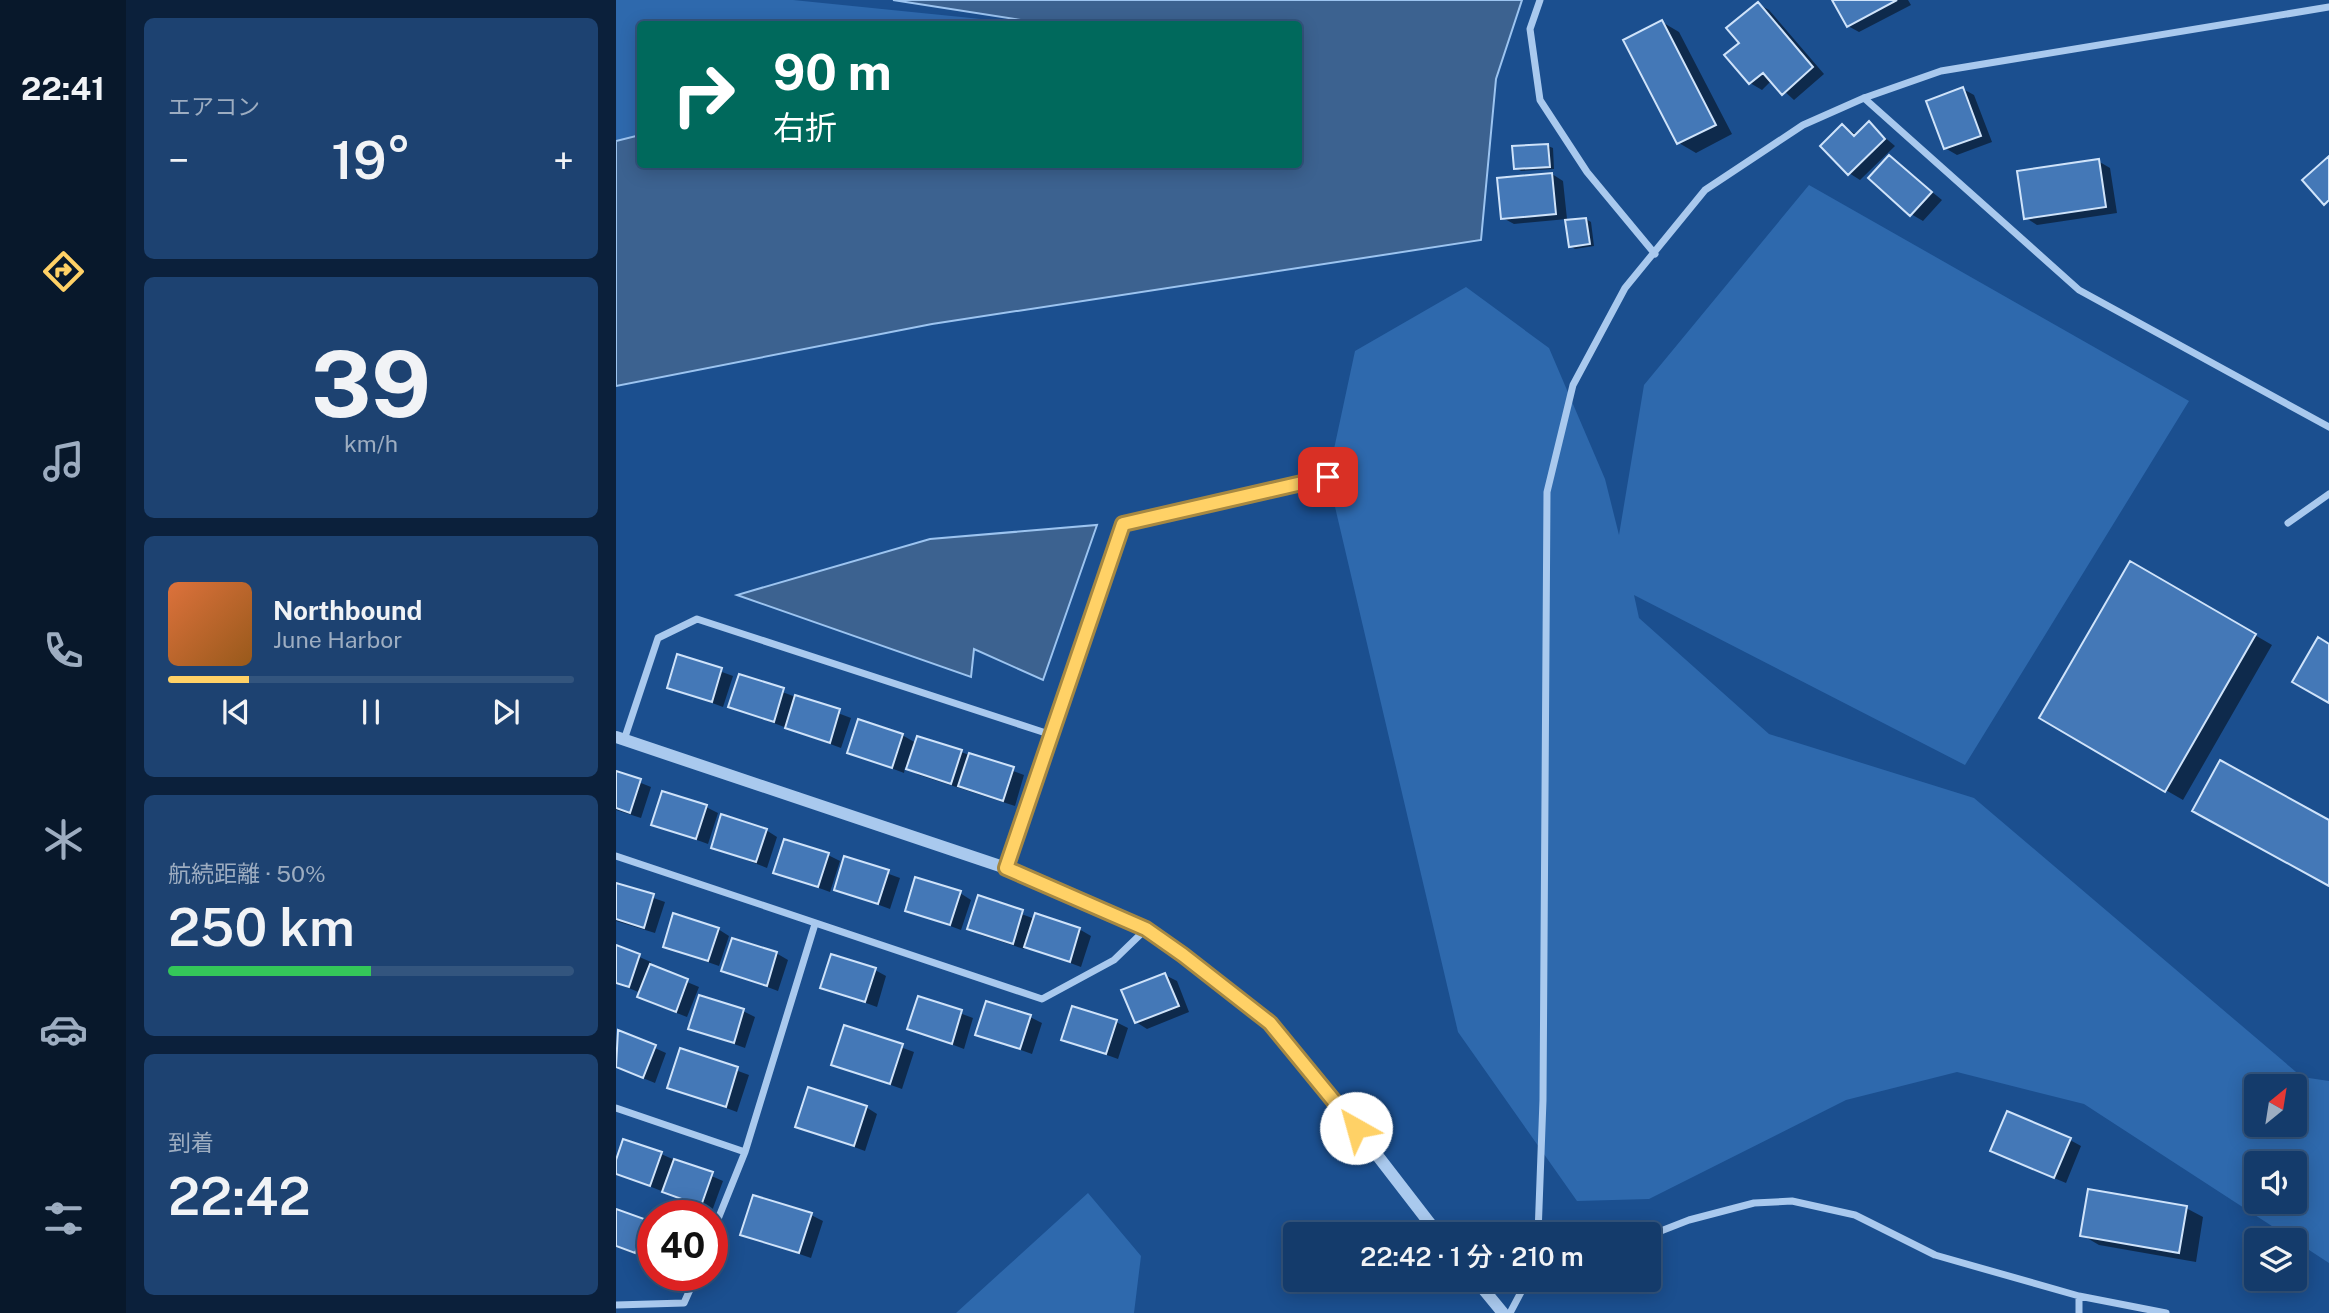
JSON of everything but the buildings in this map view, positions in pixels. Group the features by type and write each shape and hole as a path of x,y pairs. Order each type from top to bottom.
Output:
{"street":[{"path":"1540,0 1530,29 1540,100 1587,172 1656,254"},
{"path":"1538,1222 1544,1086 1547,492 1573,385 1625,288 1656,254 1705,190 1803,125 1864,97 1941,71 2329,7"},
{"path":"1864,97 2079,290 2329,427"},
{"path":"1006,868 1049,734 1123,524 1328,477"},
{"path":"2288,523 2329,494"},
{"path":"1049,734 697,619 658,638 620,738 1006,868 1146,929 1270,1023 1340,1107 1429,1222"},
{"path":"616,856 1042,999 1114,960 1146,929"},
{"path":"726,1200 745,1152 815,924"},
{"path":"616,1108 745,1152"},
{"path":"1661,1231 1689,1220 1754,1203 1792,1201 1855,1215 1935,1255 2080,1296 2166,1313"},
{"path":"616,1305 684,1303 689,1291"},
{"path":"1486,1292 1503,1313"},
{"path":"1510,1313 1521,1292"},
{"path":"2079,1313 2080,1296"}],"shaded area":[{"path":"616,0 793,0 1000,21 637,21 637,136 616,141"},
{"path":"893,0 1522,0 1496,79 1481,240 932,324 616,386 616,141 637,136 637,168 1302,168 1302,21 1027,21"},
{"path":"1809,185 2189,401 1965,765 1634,595 1639,618 1769,734 1974,798 2298,1074 2244,1074 2244,1138 2306,1138 2307,1078 2329,1081 2329,1263 2307,1249 2307,1228 2275,1228 2253,1214 2307,1214 2307,1151 2244,1151 2244,1208 2084,1104 1957,1072 1846,1100 1649,1199 1577,1201 1458,1032 1328,477 1355,351 1466,287 1549,348 1605,479 1619,535 1644,385"},
{"path":"1097,525 1043,680 974,649 971,677 737,595 930,539"},
{"path":"1088,1193 1141,1256 1134,1313 956,1313"}],"route":[{"path":"1328,477 1123,524 1049,734 1006,868 1146,929 1183,955 1270,1023 1356,1128"}]}
